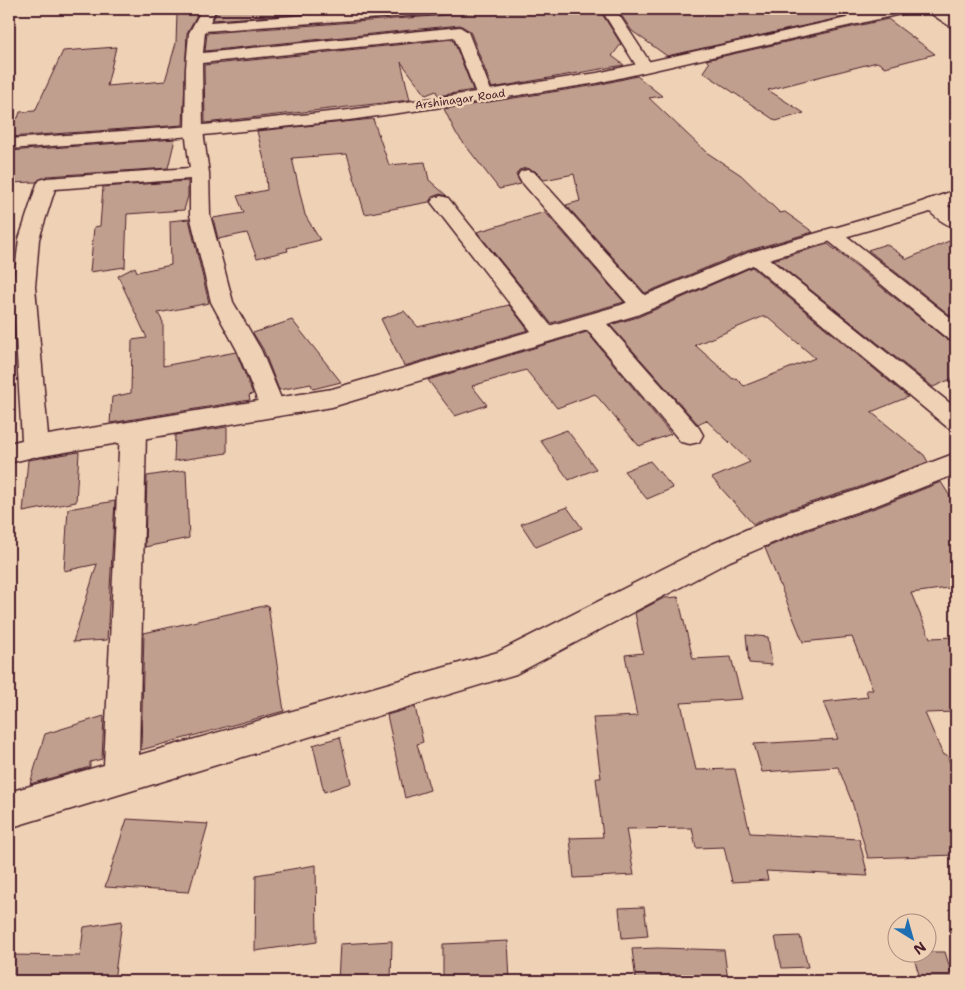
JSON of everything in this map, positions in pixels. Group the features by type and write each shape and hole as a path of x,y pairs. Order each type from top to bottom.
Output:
{"street":[{"path":"209,9 197,34 195,59 194,130 200,173 200,215 222,302 249,350 272,408"},
{"path":"201,27 363,12 448,9"},
{"path":"608,9 645,67"},
{"path":"845,9 859,20"},
{"name":"Arshinagar Road","path":"9,144 194,130 349,115 485,96 597,78 905,9"},
{"path":"931,9 956,24"},
{"path":"195,59 460,32 485,96"},
{"path":"36,448 24,287 29,240 47,184 200,173"},
{"path":"527,176 641,305"},
{"path":"9,452 332,398 592,321 641,305 755,257 956,196"},
{"path":"441,202 546,335"},
{"path":"933,204 956,222"},
{"path":"832,234 956,334"},
{"path":"755,257 956,421"},
{"path":"592,321 690,435"},
{"path":"121,778 133,431"},
{"path":"9,810 505,664 720,553 796,521 867,498 956,463"}],"building":[{"path":"218,9 369,9 213,20"},
{"path":"457,9 599,9 621,44 612,56 624,65 492,88 470,31 460,25 205,51 207,33 448,15"},
{"path":"617,9 836,9 844,17 667,56 632,31"},
{"path":"199,11 187,33 183,125 9,137 9,119 18,118 20,112 35,111 63,51 116,47 107,86 165,81 176,43 177,13"},
{"path":"888,19 935,54 885,67 877,62 768,90 804,113 776,121 703,72 709,63 706,60"},
{"path":"453,39 473,90 438,96 436,91 426,95 401,62 410,100 205,123 204,65"},
{"path":"637,76 662,96 649,98 706,152 741,175 780,213 785,212 813,232 747,251 645,293 566,205 580,201 574,174 544,180 535,171 526,168 519,170 516,175 521,184 499,189 456,133 444,109 597,85"},
{"path":"373,119 389,165 425,162 429,180 447,196 440,194 432,197 429,202 365,214 347,154 292,158 305,215 320,240 287,248 288,251 257,258 247,233 218,239 213,218 244,213 237,196 267,190 265,164 257,131"},
{"path":"175,139 168,168 47,176 36,182 9,183 9,151"},
{"path":"188,181 188,196 184,210 127,214 125,267 90,272 94,227 100,226 103,187"},
{"path":"545,212 624,302 551,323 477,232"},
{"path":"189,219 209,303 158,313 163,322 163,366 236,352 253,394 249,395 250,400 110,423 112,397 131,393 132,340 147,338 118,276 135,267 137,272 171,265 170,221"},
{"path":"956,238 956,320 868,250 886,244 907,259"},
{"path":"828,244 947,340 956,343 956,377 933,387 773,260"},
{"path":"752,267 908,397 871,412 924,455 928,462 857,488 784,511 753,524 712,478 750,462 706,420 698,424 610,325 638,317","holes":["762,317 768,317 815,358 744,386 736,378 733,379 695,345"]},
{"path":"509,305 528,330 404,366 381,319 404,311 418,327"},
{"path":"292,320 341,382 313,389 311,384 279,390 263,349 253,333"},
{"path":"587,332 671,434 639,446 595,394 557,408 526,370 472,386 487,405 455,416 428,380"},
{"path":"227,427 227,453 174,461 175,435"},
{"path":"567,430 596,469 569,480 540,440"},
{"path":"79,452 76,502 23,512 28,460"},
{"path":"650,461 673,488 647,499 624,471"},
{"path":"186,470 189,538 145,547 147,476"},
{"path":"941,482 956,506 956,587 911,593 930,638 956,637 956,712 925,713 943,755 947,755 956,779 956,855 868,858 852,802 838,767 762,772 754,744 838,739 823,702 868,697 866,690 873,690 852,637 803,642 765,548 806,531 878,507"},
{"path":"115,501 107,640 73,642 97,564 64,571 68,509"},
{"path":"567,507 582,528 536,547 521,524"},
{"path":"678,597 693,659 731,657 742,699 681,703 696,770 735,769 750,833 859,839 868,876 766,871 768,880 732,882 724,847 696,848 692,828 626,829 634,875 574,878 570,838 603,837 596,778 601,778 593,718 637,716 625,655 643,653 635,613 664,598"},
{"path":"268,605 284,711 141,750 144,633"},
{"path":"746,635 768,637 772,665 749,663"},
{"path":"415,707 423,742 417,744 430,790 405,798 387,715"},
{"path":"104,716 102,759 90,762 90,767 30,784 45,734"},
{"path":"340,737 351,783 324,792 313,745"},
{"path":"127,819 208,824 189,892 105,887"},
{"path":"316,865 317,942 255,951 256,875"},
{"path":"644,907 648,936 622,938 619,908"},
{"path":"122,921 114,981 9,981 9,955 80,956 84,927"},
{"path":"800,936 808,967 782,968 775,937"},
{"path":"392,941 391,981 338,981 340,944"},
{"path":"508,941 510,981 443,981 443,944"},
{"path":"632,949 724,950 728,981 676,981 676,979 636,981"},
{"path":"938,952 945,952 954,981 921,981 915,962 938,962"}]}
